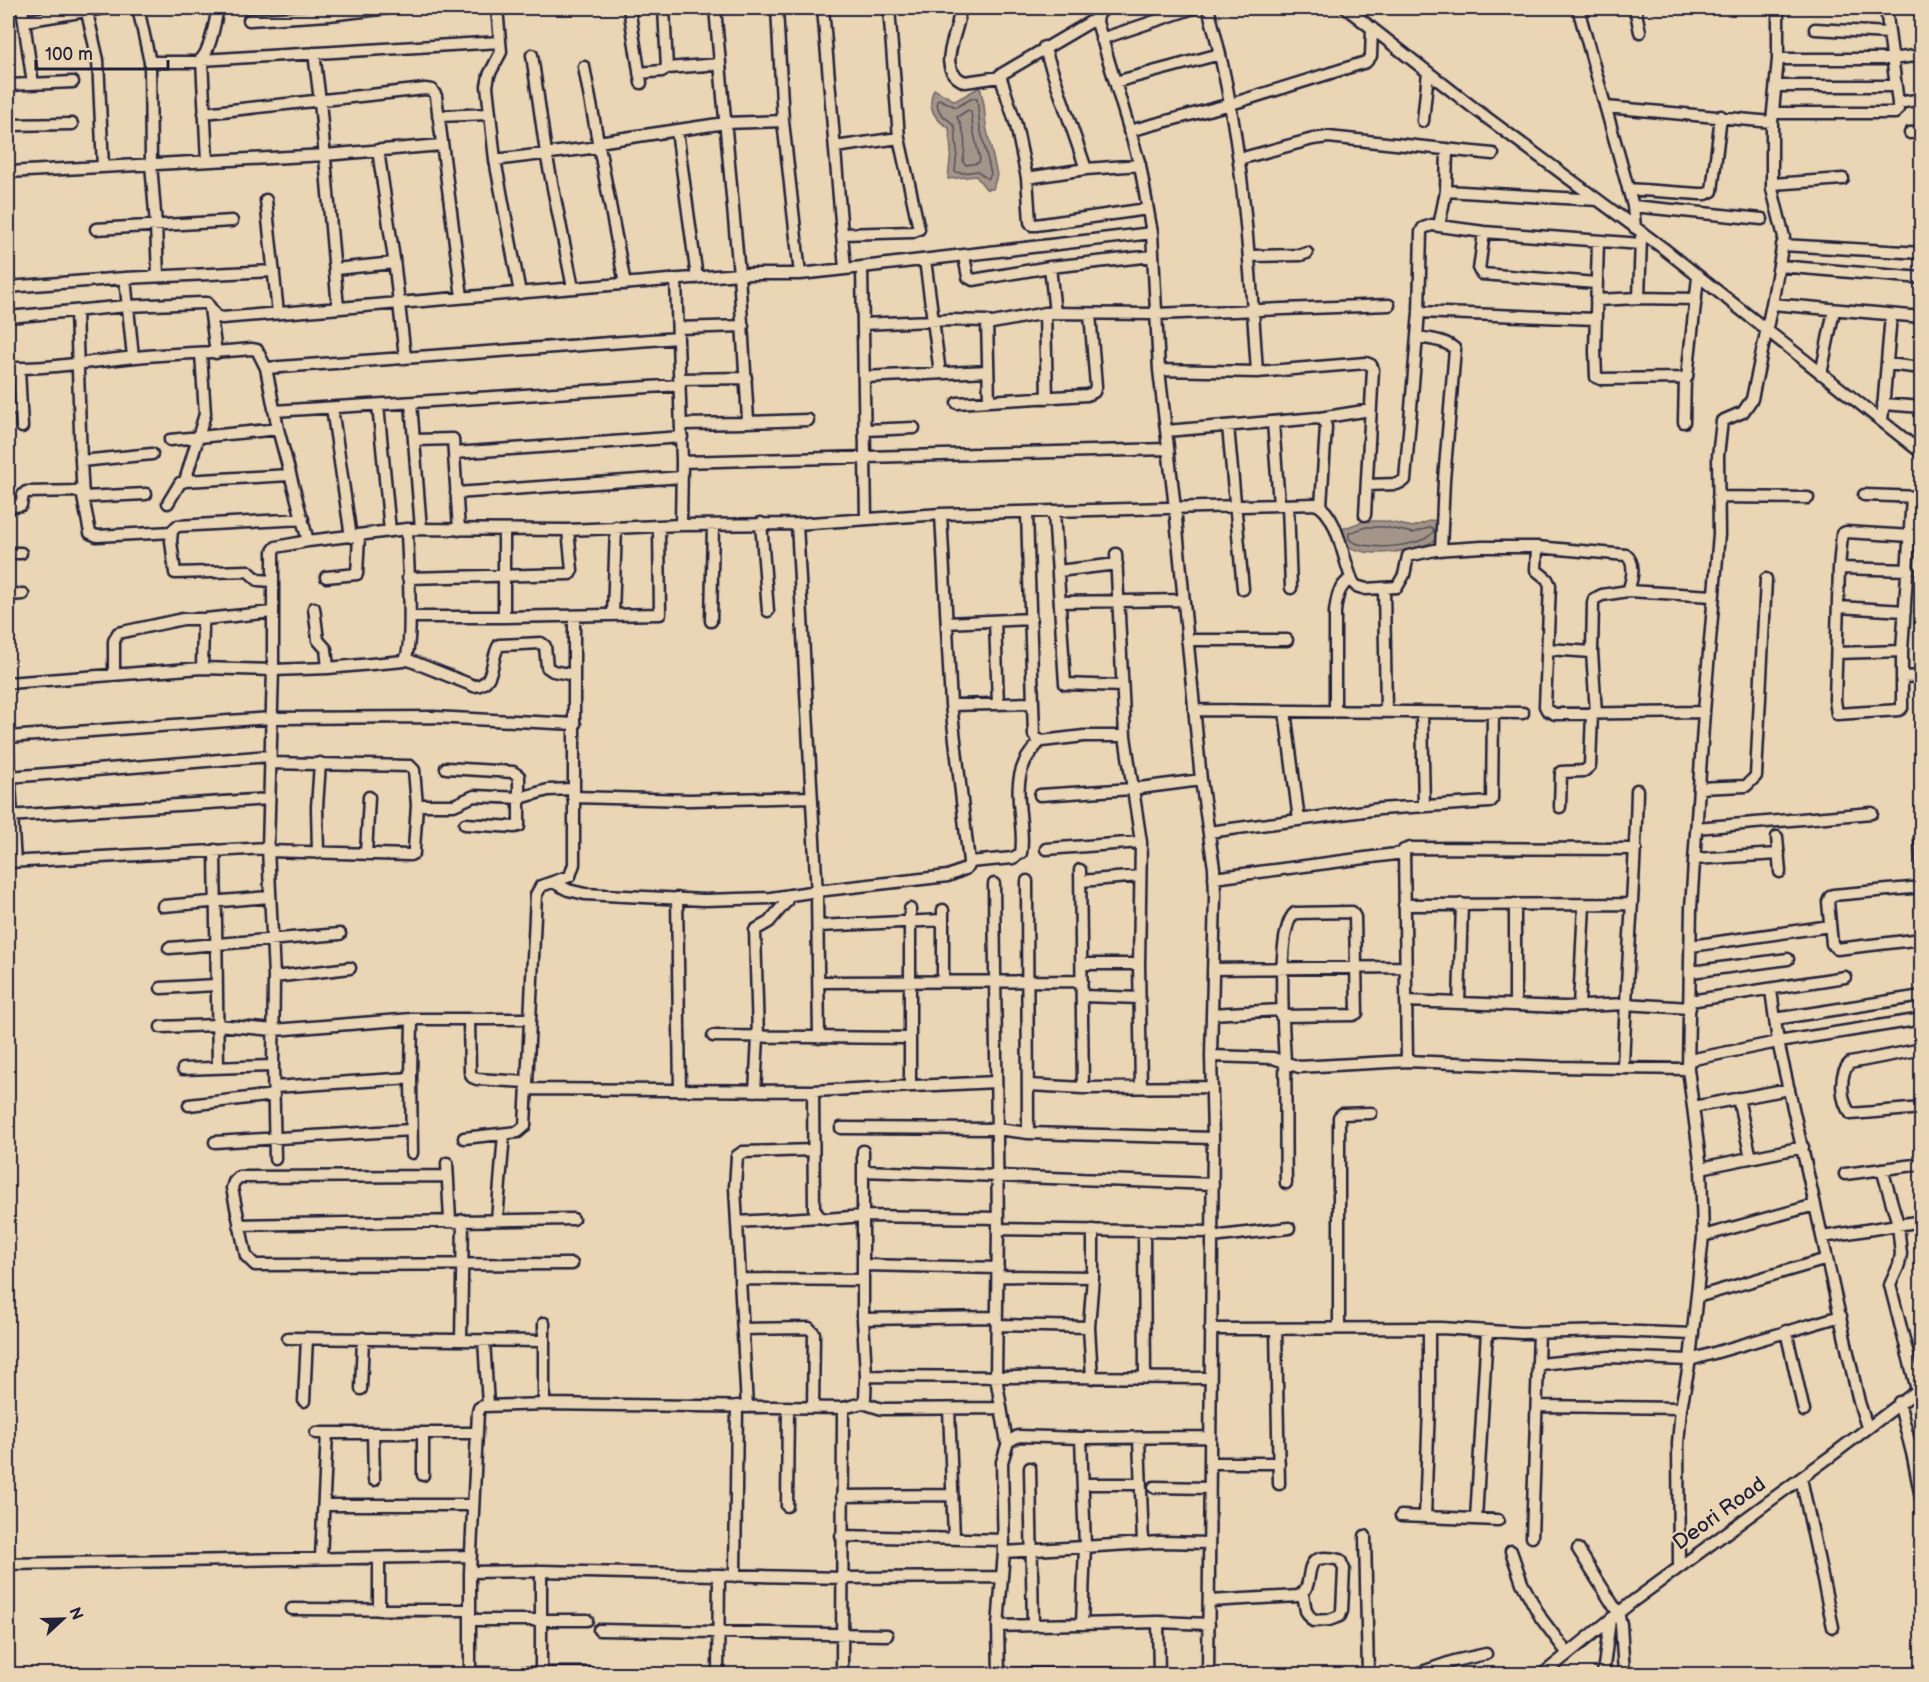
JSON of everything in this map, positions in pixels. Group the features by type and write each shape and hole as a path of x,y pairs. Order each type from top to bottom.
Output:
{"street":[{"path":"22,8 33,84"},
{"path":"24,21 86,9 105,8"},
{"path":"138,8 150,62 151,164 158,276"},
{"path":"207,161 202,60 218,8"},
{"path":"249,20 329,15 389,8"},
{"path":"497,8 500,56 488,80 489,114 495,160 520,293"},
{"path":"634,8 629,8 640,78 667,68 720,64"},
{"path":"664,8 667,68"},
{"path":"715,8 743,326 748,420 746,422"},
{"path":"777,8 783,121 800,273"},
{"path":"823,8 845,269"},
{"path":"842,234 912,232 919,229 899,138 889,8"},
{"path":"959,8 959,20 949,47 950,62 955,75 964,82 1000,77 1002,73 1101,11"},
{"path":"1101,39 1194,8"},
{"path":"1208,8 1232,105 1249,256 1257,372"},
{"path":"1346,8 1638,230 1922,453"},
{"path":"1578,8 1633,206 1641,244 1639,298"},
{"path":"1635,8 1640,32"},
{"path":"1679,1567 1678,1444 1681,1408 1690,1360 1703,1236 1701,1168 1689,1064 1691,908 1719,534 1718,456 1721,425 1726,418 1743,412 1752,399 1767,332 1782,245 1783,230 1773,184 1772,117 1778,59 1778,8"},
{"path":"1606,107 1721,116 1890,114 1897,111 1898,103 1886,8"},
{"path":"86,9 98,60 103,167"},
{"path":"1101,11 1101,39 1140,165 1152,233 1159,370 1175,508 1201,780 1215,878 1211,1056 1213,1138 1208,1674"},
{"path":"1129,131 1232,105 1366,62 1371,56 1372,28"},
{"path":"1815,29 1889,33"},
{"path":"150,62 500,42"},
{"path":"1044,47 1086,169"},
{"path":"314,53 338,308"},
{"path":"1115,82 1220,54"},
{"path":"532,55 546,153 573,288"},
{"path":"1778,59 1892,59 1922,55"},
{"path":"584,67 625,284"},
{"path":"1423,121 1428,72"},
{"path":"1000,77 1016,125 1032,225 1147,209"},
{"path":"8,86 73,82"},
{"path":"1776,86 1896,86"},
{"path":"204,113 430,89 436,96 462,297"},
{"path":"1898,103 1922,99"},
{"path":"438,116 489,114"},
{"path":"1628,189 1710,193 1721,116"},
{"path":"495,160 725,123 783,121"},
{"path":"8,125 72,124"},
{"path":"677,131 697,278"},
{"path":"1910,134 1922,132"},
{"path":"1239,159 1328,137 1494,154"},
{"path":"835,147 899,138"},
{"path":"8,172 325,155 441,145"},
{"path":"378,150 405,357"},
{"path":"1439,226 1446,191 1447,150"},
{"path":"1026,178 1086,169 1140,165"},
{"path":"1773,184 1843,179"},
{"path":"1446,191 1599,200"},
{"path":"266,200 278,313"},
{"path":"1633,206 1762,219"},
{"path":"96,230 232,221"},
{"path":"1366,485 1397,484 1404,480 1419,312 1421,232 1427,225 1484,232 1641,244"},
{"path":"1484,232 1479,270 1482,274 1596,283"},
{"path":"8,317 127,306 207,303 216,316 222,318 739,274 800,273 845,269 1152,233"},
{"path":"1598,241 1595,319 1597,379 1685,378"},
{"path":"1782,245 1922,253"},
{"path":"1249,256 1307,253"},
{"path":"964,256 970,280 1050,267 1153,256"},
{"path":"925,260 940,373"},
{"path":"334,269 394,263"},
{"path":"1779,266 1922,278"},
{"path":"862,267 866,519"},
{"path":"1047,398 1050,267"},
{"path":"8,287 158,276 274,271"},
{"path":"1684,423 1685,378 1698,277"},
{"path":"125,278 133,357"},
{"path":"676,279 682,437 681,525"},
{"path":"1596,300 1695,299"},
{"path":"1772,304 1922,317"},
{"path":"987,324 1050,313 1155,314 1389,305"},
{"path":"210,307 216,353"},
{"path":"76,310 81,461 88,526 92,535 172,532"},
{"path":"1821,374 1834,310"},
{"path":"1419,312 1595,319"},
{"path":"957,403 1087,395 1094,392 1096,389 1090,314"},
{"path":"1882,421 1891,315"},
{"path":"863,324 987,321 989,401"},
{"path":"266,368 743,326"},
{"path":"1417,337 1440,341 1455,350 1444,480 1441,550"},
{"path":"8,368 78,364 133,357 254,350 260,353 266,368 289,475 308,541"},
{"path":"185,481 205,414 201,354"},
{"path":"1159,370 1257,372 1366,363 1371,365 1373,369 1365,515"},
{"path":"1887,364 1922,368"},
{"path":"20,369 22,427"},
{"path":"864,377 988,371"},
{"path":"274,411 746,378"},
{"path":"411,403 421,529"},
{"path":"1883,404 1922,407"},
{"path":"378,405 390,531"},
{"path":"8,408 21,408"},
{"path":"326,577 357,574 355,537 332,408"},
{"path":"1166,431 1320,418 1370,410"},
{"path":"1320,418 1325,422 1326,427 1321,506 1333,525 1351,578 1356,586 1366,589 1394,588 1401,584 1407,559 1411,554 1441,550 1537,547 1626,555 1631,559 1632,565 1628,591"},
{"path":"681,423 808,420"},
{"path":"1273,422 1284,505 1291,588"},
{"path":"1228,426 1243,589"},
{"path":"866,430 914,428"},
{"path":"170,440 278,429"},
{"path":"454,453 682,437"},
{"path":"414,440 452,438 459,530"},
{"path":"682,462 1168,449"},
{"path":"81,461 152,454"},
{"path":"168,504 180,483 185,481 289,475"},
{"path":"456,493 682,477"},
{"path":"8,507 21,505 26,492 146,494"},
{"path":"1864,495 1917,497 1911,536 1905,611 1901,710 1837,714 1834,700 1842,534 1911,536"},
{"path":"1718,496 1808,498"},
{"path":"276,1159 273,1066 274,977 268,849 273,670 273,549 308,541 407,529 568,530 681,525 797,524 941,514 1234,505 1315,504 1321,506"},
{"path":"1054,512 1065,684 1122,686"},
{"path":"1028,513 1035,735 1040,741"},
{"path":"941,514 951,705 967,858 971,862"},
{"path":"273,581 258,580 249,571 178,575 173,569 172,532 177,526 303,519"},
{"path":"761,523 768,611"},
{"path":"797,524 817,891 819,1038"},
{"path":"711,621 713,525"},
{"path":"613,615 616,527"},
{"path":"410,617 660,614 659,527"},
{"path":"8,683 202,669 273,670 401,662 406,659 409,651 407,529"},
{"path":"504,530 504,617"},
{"path":"408,578 570,574 572,570 568,530"},
{"path":"1537,547 1536,570 1547,579 1550,585 1545,706 1547,710 1555,714 1704,712"},
{"path":"8,553 21,553"},
{"path":"1058,571 1116,559 1125,736 1141,842 1139,964 1141,1088"},
{"path":"1839,568 1909,570"},
{"path":"1335,711 1335,612 1342,585 1351,578"},
{"path":"1699,788 1746,786 1756,776 1766,579"},
{"path":"1384,588 1386,712"},
{"path":"1560,807 1561,772 1584,771 1590,766 1594,713 1592,652 1594,599 1602,595 1628,591 1713,596"},
{"path":"8,596 23,594"},
{"path":"1060,602 1183,600"},
{"path":"1838,607 1905,611"},
{"path":"314,608 318,640 326,649 328,668"},
{"path":"114,675 114,641 118,633 183,619 273,612"},
{"path":"464,1138 518,1132 523,1129 536,895 541,886 564,879 573,871 574,616"},
{"path":"202,669 205,619"},
{"path":"947,623 1031,620"},
{"path":"995,621 998,704"},
{"path":"1187,640 1287,640"},
{"path":"406,659 478,686 489,678 496,648 499,645 540,643 545,645 546,664 550,670 574,675"},
{"path":"1548,649 1592,652"},
{"path":"1837,653 1902,651"},
{"path":"1904,677 1922,676"},
{"path":"951,705 1034,703"},
{"path":"1194,710 1523,713"},
{"path":"1285,711 1299,820"},
{"path":"1422,713 1424,806"},
{"path":"1209,832 1379,809 1490,802 1493,777 1493,713"},
{"path":"8,737 272,718 433,717 575,724"},
{"path":"553,882 568,890 585,894 677,898 771,898 948,876 965,869 971,862 1013,858 1021,853 1018,802 1021,772 1024,761 1040,741 1084,736 1125,736"},
{"path":"8,753 8,779 9,816 11,862 215,850 268,849 318,854 413,854 417,805 414,770 410,766 270,759 8,779"},
{"path":"318,854 317,807 320,763"},
{"path":"446,768 517,772 519,776 519,824 517,827 465,825"},
{"path":"1040,795 1132,789 1201,780"},
{"path":"417,805 454,805 474,796 520,798 548,790 689,800 811,797"},
{"path":"1623,1068 1636,849 1637,790"},
{"path":"366,854 369,797"},
{"path":"9,816 269,799"},
{"path":"1696,828 1872,813"},
{"path":"1922,834 1920,838 1922,865"},
{"path":"1776,837 1780,872"},
{"path":"1046,849 1141,842"},
{"path":"1215,878 1403,853 1404,850 1410,848 1636,849"},
{"path":"215,850 218,1068"},
{"path":"1403,853 1407,1061"},
{"path":"1694,859 1779,854"},
{"path":"1083,1088 1081,875 1140,876"},
{"path":"1027,881 1028,1133"},
{"path":"994,884 998,1223 996,1377 1007,1443 1002,1462 1004,1552 998,1626 999,1674 1123,1674"},
{"path":"1922,887 1833,895 1828,902 1832,944 1840,950 1922,939"},
{"path":"755,1091 758,1038 755,930 769,922 789,895"},
{"path":"164,906 269,897"},
{"path":"677,898 680,1090"},
{"path":"1459,1003 1462,904"},
{"path":"1515,904 1515,1005"},
{"path":"1579,1006 1584,904"},
{"path":"1404,905 1632,904"},
{"path":"910,909 910,1086"},
{"path":"1212,1014 1281,1013 1356,1014 1358,1011 1355,917 1350,911 1295,913 1288,922 1282,967 1281,1013 1285,1062 1286,1183"},
{"path":"818,926 910,922 943,915 943,981"},
{"path":"1691,946 1830,926"},
{"path":"169,948 340,933"},
{"path":"1691,972 1788,959"},
{"path":"1082,964 1139,964"},
{"path":"1213,969 1406,967"},
{"path":"274,977 350,968"},
{"path":"1406,1001 1579,1006 1690,1005 1845,977"},
{"path":"818,982 1082,981"},
{"path":"161,988 216,985"},
{"path":"1771,990 1778,1042 1859,1402 1867,1427"},
{"path":"1083,996 1139,998"},
{"path":"1775,1019 1922,996"},
{"path":"161,1027 217,1025 274,1029 412,1019 530,1019"},
{"path":"412,1019 412,1153"},
{"path":"469,1019 472,1077 527,1086 813,1091 996,1082"},
{"path":"1211,1056 1273,1058 1299,1067 1407,1061 1623,1068 1689,1064 1778,1042 1922,1019"},
{"path":"713,1036 910,1038"},
{"path":"1922,1049 1850,1063 1843,1072 1843,1083 1845,1105 1851,1114 1922,1108"},
{"path":"183,1069 273,1066"},
{"path":"189,1105 274,1091 411,1078"},
{"path":"1029,1085 1083,1088 1212,1087"},
{"path":"1693,1107 1789,1089"},
{"path":"813,1091 814,1208 819,1217"},
{"path":"1738,1098 1751,1158"},
{"path":"1339,1328 1339,1117 1342,1114 1371,1113"},
{"path":"840,1128 997,1129 1028,1133 1213,1138"},
{"path":"215,1142 411,1130"},
{"path":"498,1220 504,1134"},
{"path":"1701,1168 1803,1147"},
{"path":"735,1576 743,1329 735,1187 737,1154 813,1150"},
{"path":"863,1151 863,1318 866,1376 863,1403"},
{"path":"447,1163 450,1220"},
{"path":"1845,1174 1922,1164"},
{"path":"1882,1169 1898,1224 1900,1260 1890,1285 1919,1388"},
{"path":"863,1171 1212,1184"},
{"path":"447,1176 239,1178 234,1182 232,1188 246,1256 255,1265 572,1264"},
{"path":"1703,1236 1815,1206"},
{"path":"737,1222 863,1216 1212,1235 1289,1228"},
{"path":"239,1225 450,1220 573,1220"},
{"path":"461,1340 463,1220"},
{"path":"1823,1237 1922,1221"},
{"path":"1092,1378 1089,1327 1093,1277 1093,1230"},
{"path":"1144,1231 1144,1378"},
{"path":"1696,1297 1827,1259"},
{"path":"863,1265 1093,1277"},
{"path":"741,1279 863,1281"},
{"path":"1540,1364 1608,1357 1690,1360 1841,1316"},
{"path":"863,1318 997,1321 1089,1327"},
{"path":"544,1323 544,1404"},
{"path":"743,1329 809,1328 812,1330 814,1333 813,1407"},
{"path":"1425,1517 1429,1328"},
{"path":"1210,1329 1429,1328 1539,1333 1613,1331 1693,1334"},
{"path":"1276,1329 1279,1484"},
{"path":"1476,1519 1487,1331"},
{"path":"1786,1331 1804,1411"},
{"path":"1532,1537 1540,1364 1539,1333"},
{"path":"288,1338 543,1341"},
{"path":"304,1401 307,1338"},
{"path":"361,1389 363,1338"},
{"path":"484,1340 488,1405"},
{"path":"866,1376 1210,1378"},
{"name":"Deori Road","path":"1543,1674 1679,1567 1919,1388"},
{"path":"1899,1402 1917,1456 1922,1503"},
{"path":"589,1673 470,1674 470,1572 479,1408 488,1405 544,1404 843,1408 863,1403 882,1409 1001,1408"},
{"path":"1537,1406 1681,1408"},
{"path":"787,1506 788,1407"},
{"path":"842,1674 843,1408"},
{"path":"948,1409 954,1538"},
{"path":"321,1558 325,1505 321,1433 477,1433"},
{"path":"373,1433 374,1480"},
{"path":"423,1433 423,1475"},
{"path":"1007,1443 1018,1436 1210,1437"},
{"path":"1081,1438 1085,1546 1082,1624"},
{"path":"1139,1438 1143,1543"},
{"path":"1210,1463 1278,1463"},
{"path":"1030,1468 1033,1625"},
{"path":"1801,1478 1833,1627"},
{"path":"1083,1484 1140,1484"},
{"path":"1155,1487 1209,1488"},
{"path":"842,1496 952,1496"},
{"path":"325,1505 473,1506"},
{"path":"1401,1515 1498,1520"},
{"path":"842,1536 1004,1540"},
{"path":"1365,1536 1368,1674"},
{"path":"1004,1552 1143,1543 1209,1543"},
{"path":"1578,1549 1614,1617 1622,1624 1623,1674"},
{"path":"1512,1551 1522,1583 1541,1618 1568,1654"},
{"path":"8,1564 471,1556"},
{"path":"379,1558 379,1610"},
{"path":"1209,1601 1298,1596 1307,1589 1310,1566 1314,1562 1320,1559 1334,1559 1342,1564 1342,1611 1340,1616 1329,1620 1313,1621 1306,1611 1303,1594"},
{"path":"470,1572 541,1570 842,1578 1002,1577"},
{"path":"541,1570 541,1674"},
{"path":"718,1674 719,1575"},
{"path":"292,1609 379,1610 541,1620 587,1620"},
{"path":"1603,1674 1614,1617"},
{"path":"998,1626 1158,1622 1209,1624"},
{"path":"1158,1622 1159,1674"},
{"path":"599,1630 887,1635"},
{"path":"1416,1674 1454,1661 1486,1654"}],"water":[{"path":"980,87 997,175 993,189 986,189 976,176 948,179 951,151 949,128 939,121 931,107 934,89 955,101"},
{"path":"1432,520 1438,522 1438,539 1416,548 1375,553 1351,548 1342,542 1342,529 1364,521 1384,521 1413,527"}]}
